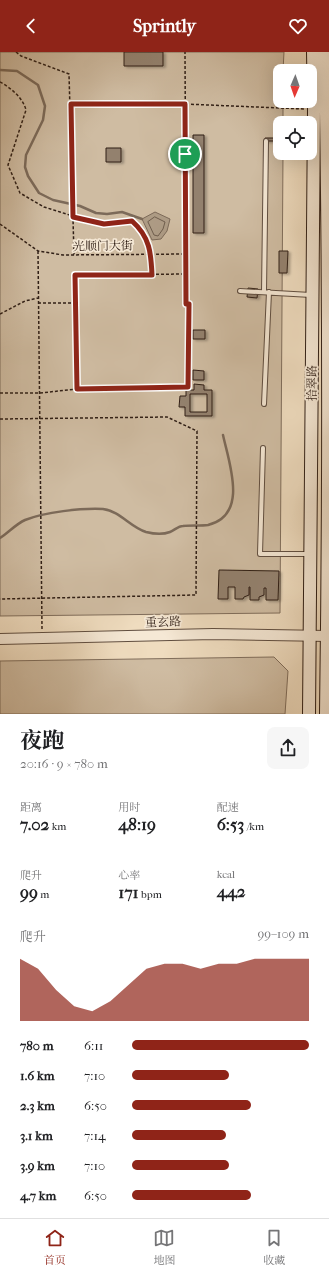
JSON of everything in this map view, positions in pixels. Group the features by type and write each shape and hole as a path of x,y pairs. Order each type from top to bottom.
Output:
{"main road":[{"name":"拾翠路","path":"309,714 314,110 313,52"},
{"name":"拾翠路","path":"325,52 329,277 326,714"}],"street":[{"name":"重玄路","path":"0,639 212,634 327,636"}],"lane":[{"path":"264,404 266,141"},
{"path":"240,291 312,295"},
{"path":"263,448 260,554 311,554"}],"path":[{"path":"16,52 21,56 69,74 74,255"},
{"path":"0,393 40,393 77,389 188,387 189,304 186,304 185,52"},
{"path":"0,82 19,97 24,103 26,110 8,165 20,194 44,207 73,217 104,224 132,221 148,244 151,254 152,275"},
{"path":"71,104 185,104 314,110"},
{"name":"光顺门大街","path":"0,224 38,251 74,255 186,254"},
{"path":"38,251 39,419 42,499 42,639"},
{"path":"77,389 75,275 186,274"},
{"path":"0,314 25,301 38,298"},
{"path":"38,303 76,303"},
{"path":"0,420 167,418 197,431 196,595 0,599"}],"shaded area":[{"path":"0,52 284,52 283,64 273,64 273,108 283,108 283,116 273,116 273,160 283,160 280,613 0,616"},
{"path":"274,657 288,671 285,714 0,714 0,661"}],"water":[{"path":"155,212 170,219 167,231 161,239 152,240 142,219"}],"building":[{"path":"124,52 163,52 163,66 124,66"},
{"path":"193,135 204,135 204,233 193,233"},
{"path":"265,138 273,138 273,141 265,141"},
{"path":"106,148 121,148 121,162 106,162"},
{"path":"279,251 288,251 287,273 279,273"},
{"path":"248,288 258,289 257,298 247,297"},
{"path":"193,330 205,330 205,339 193,339"},
{"path":"193,370 204,371 204,380 193,380"},
{"path":"194,384 204,385 204,390 212,390 212,416 185,416 185,407 179,407 180,396 186,396 186,390 194,390","holes":["190,394 207,394 207,412 190,412"]},
{"path":"219,570 279,571 278,600 266,600 266,588 264,588 264,595 259,597 259,600 250,600 250,587 249,595 243,599 235,599 235,587 228,587 228,599 218,599"}],"waterway":[{"path":"0,70 17,71 38,85 45,106 43,120 26,155 25,167 28,176 39,193 53,200 80,206 96,213 107,214 122,212 142,219"},
{"path":"0,538 25,520 33,517 74,510 109,510 140,530 158,534 170,532 181,526 208,525 221,519 228,511 232,500 233,487 232,473 223,435"}],"route":[{"path":"71,104 185,104 185,154 186,304 189,304 188,387 77,389 75,275 152,275 151,249 132,221 104,224 73,217 71,104"}]}
